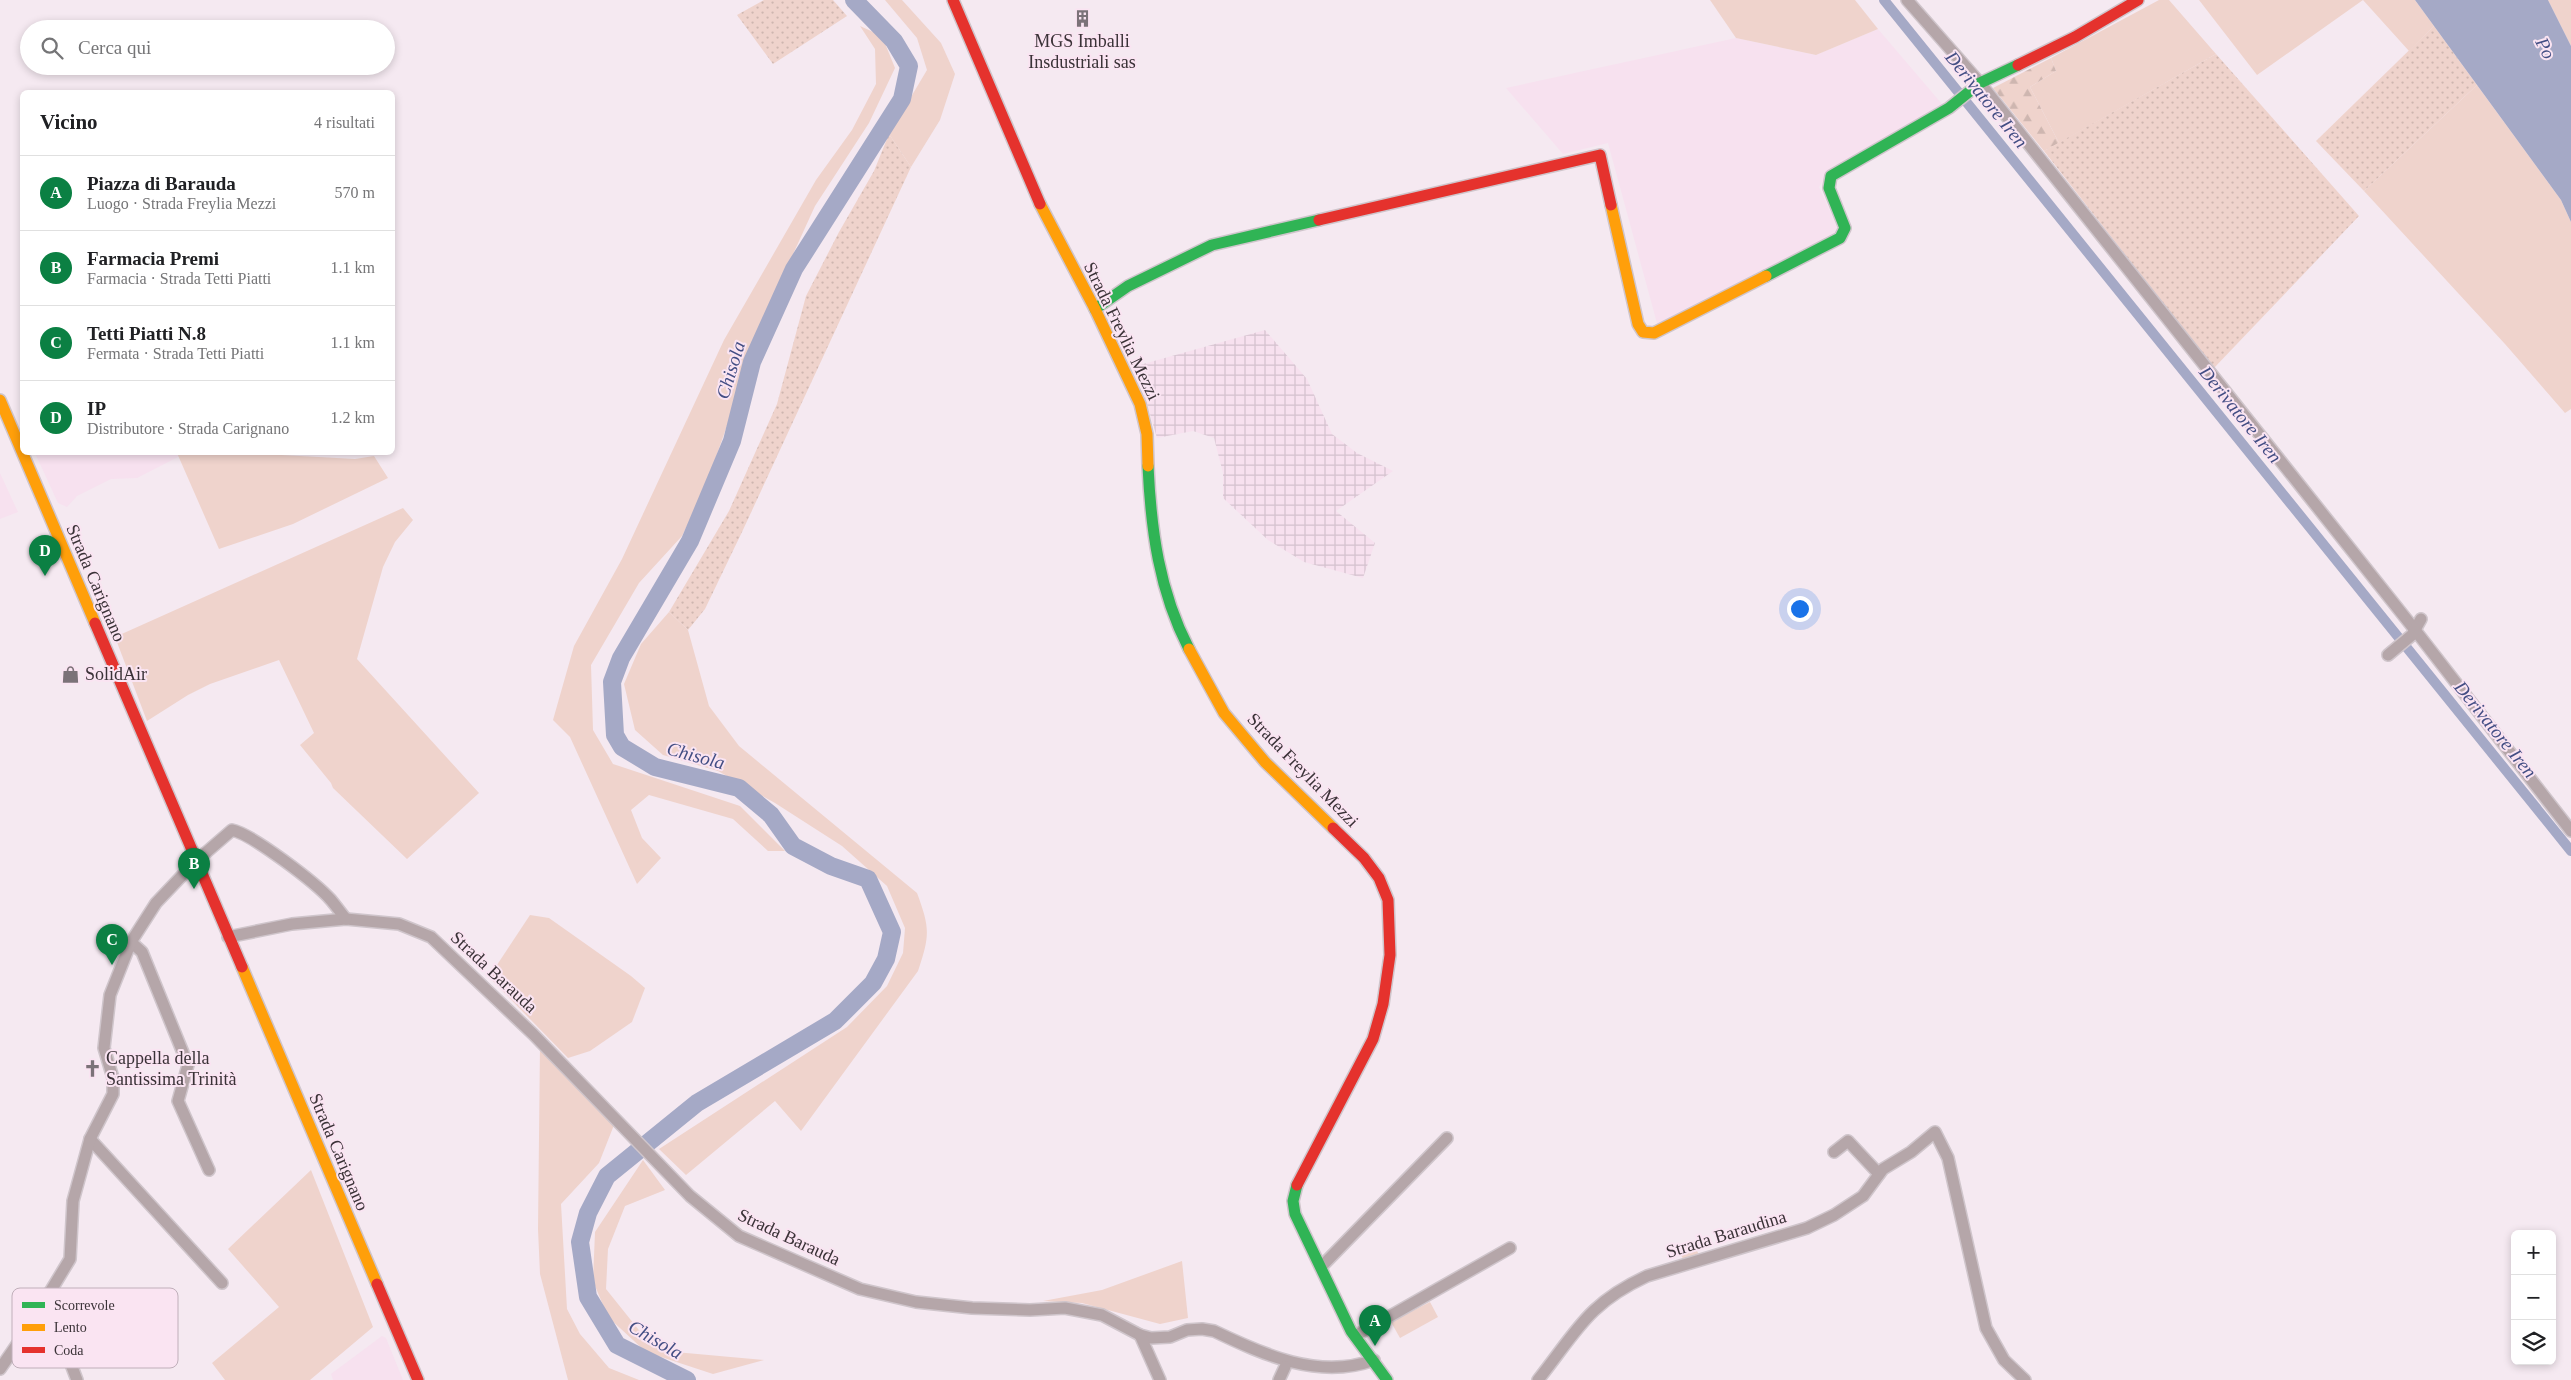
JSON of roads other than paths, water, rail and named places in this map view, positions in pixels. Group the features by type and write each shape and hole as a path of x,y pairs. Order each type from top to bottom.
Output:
{"street":[{"name":"Strada Freylia Mezzi","path":"953,0 1030,186 1095,309 1140,404 1147,434 1150,507 1160,575 1171,610 1188,648 1224,713 1264,762 1364,858 1379,878 1388,900 1390,955 1383,1004 1374,1039 1298,1179 1293,1201 1295,1214 1355,1336 1374,1360"},
{"path":"1907,0 1980,83 2571,831"},
{"path":"1095,309 1128,286 1212,244 1600,155 1638,324 1642,332 1654,333 1840,238 1845,228 1829,188 1831,176 1949,108 1980,83 2075,37 2138,0"},
{"name":"Strada Carignano","path":"0,400 20,447"},
{"name":"Strada Carignano","path":"23,455 195,862 418,1380"},
{"path":"2388,656 2414,633 2421,619"},
{"path":"53,1288 70,1259 73,1201 90,1139 113,1094 113,1078 104,1048 110,995 131,942 156,903 195,862 232,830 241,832 284,862 330,899 346,919"},
{"name":"Strada Barauda","path":"228,937 292,924 346,919 399,924 431,937 534,1034 690,1196 739,1236 860,1290 916,1302 972,1308 1030,1310 1066,1308 1102,1315 1140,1335 1151,1338 1170,1337 1187,1330 1214,1331 1286,1367 1310,1373 1350,1371 1374,1360"},
{"path":"131,942 142,952 188,1064 178,1101 209,1170"},
{"name":"Strada Baraudina","path":"1538,1380 1584,1318 1605,1299 1627,1285 1647,1276 1807,1228 1834,1215 1862,1196 1879,1174 1935,1132 1948,1158 1986,1328 2004,1360 2025,1380"},
{"path":"1321,1267 1446,1138"},
{"path":"90,1139 222,1282"},
{"path":"1834,1152 1848,1141 1879,1174"},
{"path":"1355,1336 1510,1248"},
{"path":"1140,1335 1160,1380"},
{"path":"0,1369 12,1351"},
{"path":"1374,1360 1388,1380"},
{"path":"1279,1380 1286,1367"},
{"path":"72,1368 77,1380"}],"water":[{"name":"Po","path":"2415,0 2548,0 2571,46 2571,222 2561,200"}],"waterway":[{"name":"Chisola","path":"687,1380 617,1345 588,1297 580,1242 588,1213 607,1176 697,1103 835,1021 873,983 886,959 892,932 868,879 831,866 793,846 771,815 739,788 655,767 622,747 615,735 612,682 621,658 690,541 732,441 752,362 794,269 902,99 909,66 894,41 854,0"},
{"name":"Derivatore Iren","path":"1884,0 2571,851"}],"place":[{"name":"MGS Imballi Insdustriali sas","path":"1082,18"},
{"name":"IP","path":"45,576"},
{"name":"SolidAir","path":"71,674"},
{"name":"Farmacia Premi","path":"194,889"},
{"name":"Tetti Piatti N.8","path":"112,965"},
{"name":"Cappella della Santissima Trinità","path":"92,1068"},
{"name":"Piazza di Barauda","path":"1375,1346"}]}
